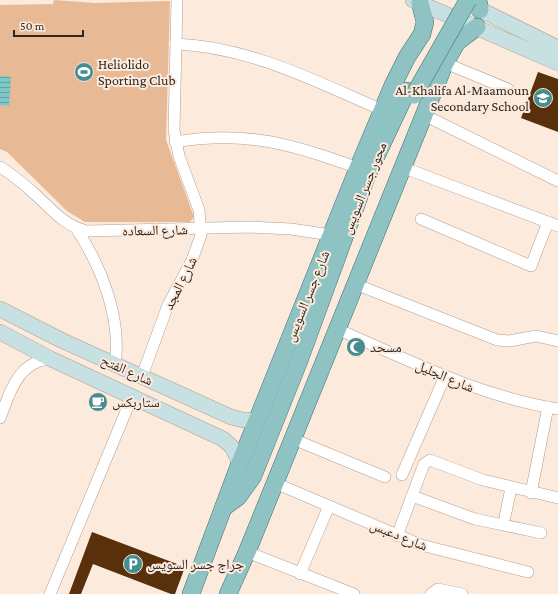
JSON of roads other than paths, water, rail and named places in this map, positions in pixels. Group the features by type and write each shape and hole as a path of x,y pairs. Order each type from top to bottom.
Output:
{"main road":[{"name":"محور جسر السويس","path":"223,509 238,497 253,476 299,361 366,178 457,0"},
{"path":"461,0 476,3 558,48"},
{"path":"416,2 558,63"},
{"name":"شارع جسر السويس","path":"191,594 240,463 358,168 382,110 404,63 424,28 424,15 416,2"},
{"name":"محور جسر السويس","path":"264,510 260,497 262,479 375,181 400,123 410,93 476,3"},
{"path":"228,594 247,552 445,63 457,42 477,27"},
{"path":"415,45 423,41 436,43 443,50 445,63"},
{"name":"شارع الفتح","path":"0,309 61,340 231,417 243,420 257,420"},
{"name":"شارع الفتح","path":"0,332 51,359 220,437 232,447 240,463"},
{"path":"51,359 61,340"},
{"path":"220,437 229,429 231,417"}],"street":[{"name":"شارع المجد","path":"142,376 168,305 196,251 201,230 198,206 175,142 173,122 177,0"},
{"path":"176,44 220,48 255,57 382,110"},
{"path":"445,63 508,89"},
{"path":"424,115 558,181"},
{"path":"175,142 224,137 262,139 300,148 358,168"},
{"name":"شارع السعاده","path":"0,167 28,188 60,218 76,228 93,232 271,228 331,235"},
{"path":"402,167 553,224 531,266 421,219"},
{"path":"76,228 95,262 109,298 117,345 115,365"},
{"path":"355,284 497,340 509,341 536,336 558,341"},
{"name":"شارع الجليل","path":"337,329 483,391 553,408"},
{"path":"0,418 19,374 35,362 51,359"},
{"path":"402,475 445,376"},
{"path":"50,594 132,397"},
{"path":"531,493 553,408"},
{"path":"293,439 385,477"},
{"path":"397,536 424,464 430,460 483,480 531,493 558,498"},
{"name":"شارع دعبس","path":"275,483 397,536 451,554 528,572"},
{"path":"505,517 511,488"},
{"path":"412,496 475,519 541,533"},
{"path":"300,574 329,506"},
{"path":"247,552 354,594"},
{"path":"431,594 438,589 462,594"}],"water":[{"path":"0,76 11,77 9,106 0,105"}],"place":[{"name":"Heliolido Sporting Club","path":"84,72"},
{"name":"Al-Khalifa Al-Maamoun Secondary School","path":"543,98"},
{"name":"مسحد","path":"356,347"},
{"name":"ستاربكس","path":"98,402"},
{"name":"جراج جسر السويس","path":"133,564"}]}
